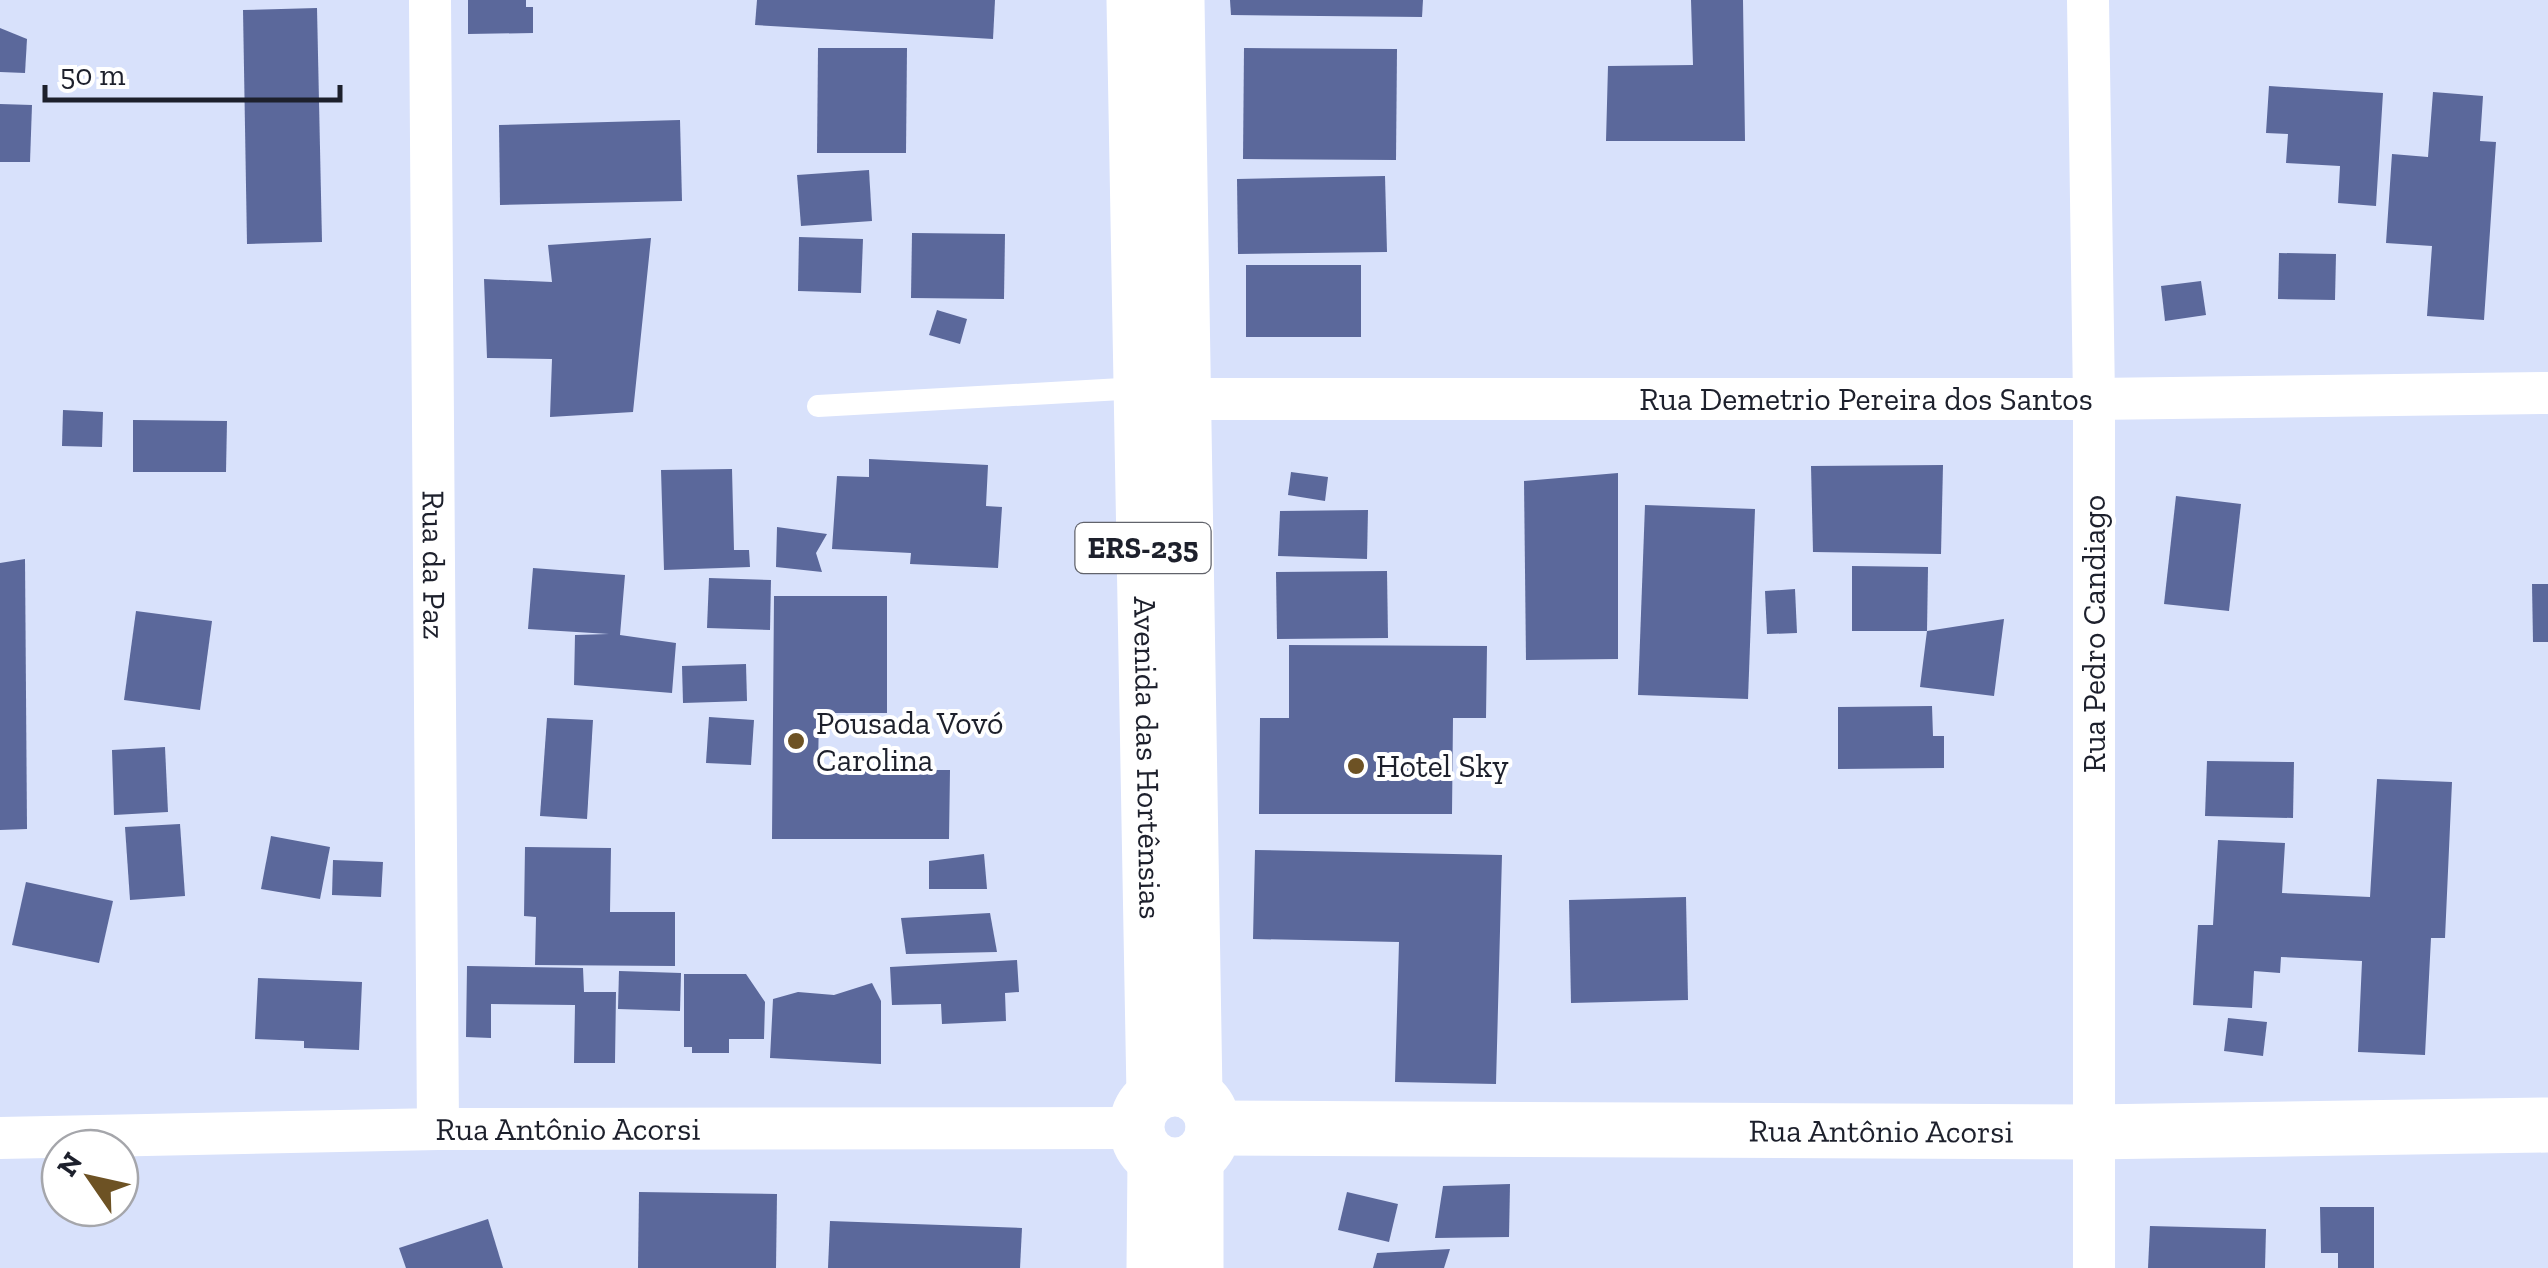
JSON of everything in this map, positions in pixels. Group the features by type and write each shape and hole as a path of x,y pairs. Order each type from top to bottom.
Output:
{"main road":[{"name":"Avenida das Hortênsias","path":"1134,0 1162,394 1175,1128 1196,1268"},
{"name":"Avenida das Hortênsias","path":"1162,394 1177,0"},
{"name":"Rua Antônio Acorsi","path":"1175,1128 2093,1132 2548,1125"},
{"name":"Avenida das Hortênsias","path":"1154,1268 1175,1128"}],"street":[{"name":"Rua da Paz","path":"430,0 438,1130"},
{"name":"Rua Pedro Candiago","path":"2088,0 2094,398 2094,1268"},
{"name":"Rua Demetrio Pereira dos Santos","path":"1162,394 2094,398 2548,394"},
{"name":"Rua Antônio Acorsi","path":"0,1138 438,1130 1175,1128"}],"lane":[{"path":"818,406 1162,394"}],"building":[{"path":"468,0 526,0 526,7 533,7 533,33 468,34"},
{"path":"757,0 995,0 993,39 755,25"},
{"path":"1230,0 1423,0 1422,17 1231,15"},
{"path":"1691,0 1743,0 1745,141 1606,141 1608,66 1693,65"},
{"path":"317,8 322,242 247,244 243,10"},
{"path":"0,28 27,39 25,73 0,72"},
{"path":"818,48 907,48 906,153 817,153"},
{"path":"1244,48 1397,49 1396,160 1243,159"},
{"path":"2269,86 2383,93 2376,206 2338,203 2340,166 2286,163 2288,134 2266,133"},
{"path":"2433,92 2483,96 2480,141 2496,142 2484,320 2427,316 2432,246 2386,243 2392,154 2428,157"},
{"path":"0,104 32,105 30,162 0,162"},
{"path":"680,120 682,201 500,205 499,125"},
{"path":"869,170 872,221 801,226 797,175"},
{"path":"1385,176 1387,252 1238,254 1237,179"},
{"path":"912,233 1005,234 1004,299 911,298"},
{"path":"799,237 863,239 861,293 798,291"},
{"path":"651,238 633,412 550,417 552,359 487,358 484,279 552,282 548,245"},
{"path":"2279,253 2336,254 2335,300 2278,299"},
{"path":"1246,265 1361,265 1361,337 1246,337"},
{"path":"2201,281 2206,315 2165,321 2161,286"},
{"path":"937,310 967,319 960,344 929,335"},
{"path":"63,410 103,412 102,447 62,446"},
{"path":"133,420 227,421 226,472 133,472"},
{"path":"869,459 988,465 986,506 1002,507 998,568 910,564 911,553 832,549 837,476 869,477"},
{"path":"1943,465 1941,554 1813,552 1811,466"},
{"path":"732,469 734,550 749,550 750,567 664,570 661,470"},
{"path":"1291,472 1328,477 1325,501 1288,495"},
{"path":"1618,473 1618,659 1526,660 1524,481"},
{"path":"2176,496 2241,504 2229,611 2164,604"},
{"path":"1645,505 1755,509 1748,699 1638,695"},
{"path":"1368,510 1367,559 1278,556 1280,511"},
{"path":"777,527 827,534 816,553 822,572 776,567"},
{"path":"25,559 27,829 0,830 0,563"},
{"path":"1852,566 1928,567 1927,631 1852,631"},
{"path":"533,568 625,575 620,635 676,643 672,693 574,685 575,635 609,634 528,629"},
{"path":"1387,571 1388,638 1277,639 1276,572"},
{"path":"709,578 771,580 770,630 707,628"},
{"path":"2532,584 2548,584 2548,642 2533,642"},
{"path":"1795,589 1797,633 1767,634 1765,591"},
{"name":"Pousada Vovó Carolina","path":"774,596 887,596 887,713 819,713 818,770 950,770 949,839 772,839"},
{"path":"136,611 212,621 200,710 124,700"},
{"path":"2004,619 1994,696 1920,687 1927,631"},
{"name":"Hotel Sky","path":"1289,645 1487,646 1486,718 1453,718 1452,814 1259,814 1260,718 1289,718"},
{"path":"746,664 747,701 683,703 682,666"},
{"path":"1932,706 1933,736 1944,736 1944,768 1838,769 1838,707"},
{"path":"709,717 754,720 751,765 706,763"},
{"path":"547,718 593,720 587,819 540,816"},
{"path":"165,747 168,812 114,815 112,750"},
{"path":"2207,761 2294,762 2293,818 2205,816"},
{"path":"2377,779 2452,782 2445,938 2431,938 2425,1055 2358,1052 2362,961 2281,957 2280,973 2254,971 2252,1008 2193,1005 2198,925 2213,925 2218,840 2285,843 2282,893 2370,897"},
{"path":"180,824 185,896 130,900 125,827"},
{"path":"271,836 330,847 320,899 261,889"},
{"path":"525,847 611,848 610,912 675,912 675,966 535,965 536,917 524,916"},
{"path":"1255,850 1502,855 1496,1084 1395,1082 1399,942 1253,939"},
{"path":"984,854 987,889 929,889 929,861"},
{"path":"333,860 383,862 381,897 332,895"},
{"path":"26,882 113,901 99,963 12,945"},
{"path":"1686,897 1688,1000 1571,1003 1569,900"},
{"path":"990,913 997,952 906,954 901,918"},
{"path":"1017,960 1019,992 1005,993 1006,1021 942,1024 941,1004 892,1005 890,967"},
{"path":"467,966 583,968 584,992 616,992 615,1063 574,1063 575,1005 491,1004 491,1038 466,1037"},
{"path":"619,971 681,973 680,1011 618,1009"},
{"path":"684,974 746,974 765,1002 764,1039 729,1039 729,1053 692,1053 692,1047 684,1047"},
{"path":"258,978 362,982 359,1050 304,1048 304,1041 255,1039"},
{"path":"872,983 881,1001 881,1064 770,1058 773,999 798,992 834,995"},
{"path":"2228,1018 2267,1022 2263,1056 2224,1051"},
{"path":"1510,1184 1509,1237 1435,1238 1443,1186"},
{"path":"639,1192 777,1194 776,1268 638,1268"},
{"path":"1347,1192 1398,1204 1389,1242 1338,1230"},
{"path":"2320,1207 2374,1207 2374,1268 2338,1268 2338,1253 2321,1253"},
{"path":"488,1219 503,1268 406,1268 399,1248"},
{"path":"830,1221 1022,1228 1020,1268 828,1268"},
{"path":"2150,1226 2266,1229 2265,1268 2148,1268"},
{"path":"1450,1249 1444,1268 1373,1268 1377,1253"}],"place":[{"name":"Pousada Vovó Carolina","path":"796,741"},
{"name":"Hotel Sky","path":"1356,766"}]}
